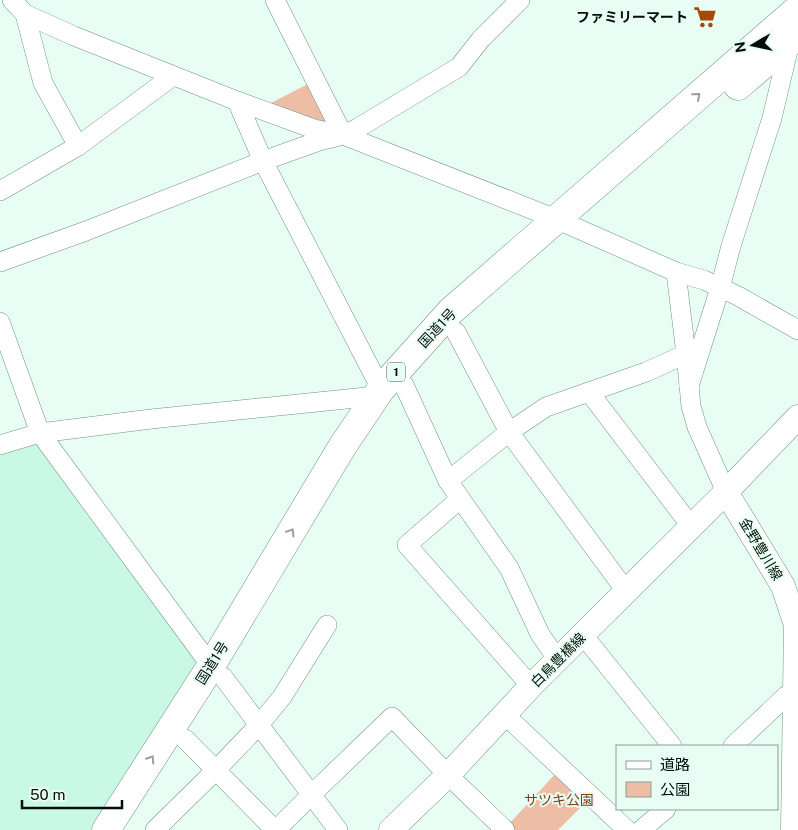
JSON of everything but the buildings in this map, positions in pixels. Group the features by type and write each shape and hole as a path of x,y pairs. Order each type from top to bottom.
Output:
{"highway":[{"name":"国道1号","path":"387,390 456,332 563,223 798,9"},
{"name":"国道1号","path":"106,830 217,671 382,417 387,390 451,312 794,39"},
{"name":"国道1号","path":"128,830 185,739 217,671"}],"main road":[{"path":"726,492 798,417"},
{"name":"白鳥豊橋線","path":"391,830 448,775 557,659 726,492"},
{"name":"金野豊川線","path":"726,492 783,586 797,624 793,830"}],"street":[{"path":"12,0 25,14 74,36 237,101 314,129 343,135 563,223 676,272 704,280 738,296 798,330"},
{"path":"275,0 343,135"},
{"path":"0,262 86,231 263,161 319,141 343,135 459,67 481,39 520,0"},
{"path":"25,14 43,83 78,146"},
{"path":"689,386 772,118 794,39"},
{"path":"0,192 78,146 173,76"},
{"path":"237,101 263,161 387,390 509,568 540,634 557,659"},
{"path":"676,272 691,406 697,427 726,492"},
{"path":"0,322 40,433 338,830"},
{"path":"456,332 508,432 626,591"},
{"path":"448,481 508,432 546,407 646,372 686,354"},
{"path":"0,445 40,433 387,390"},
{"path":"589,392 691,526"},
{"path":"460,499 407,545 532,686"},
{"path":"155,830 216,770 282,698 326,625"},
{"path":"583,634 671,745"},
{"path":"734,745 786,696 797,691"},
{"path":"505,715 627,830"},
{"path":"185,739 276,830 392,717 505,830"},
{"path":"641,830 665,810"}],"shaded area":[{"path":"41,442 204,663 99,830 0,830 0,454"}],"green space":[{"path":"308,84 328,123 326,126 267,105"},
{"name":"サツキ公園","path":"558,771 589,799 558,830 513,830 508,825"}],"place":[{"name":"ファミリーマート","path":"705,17"}]}
